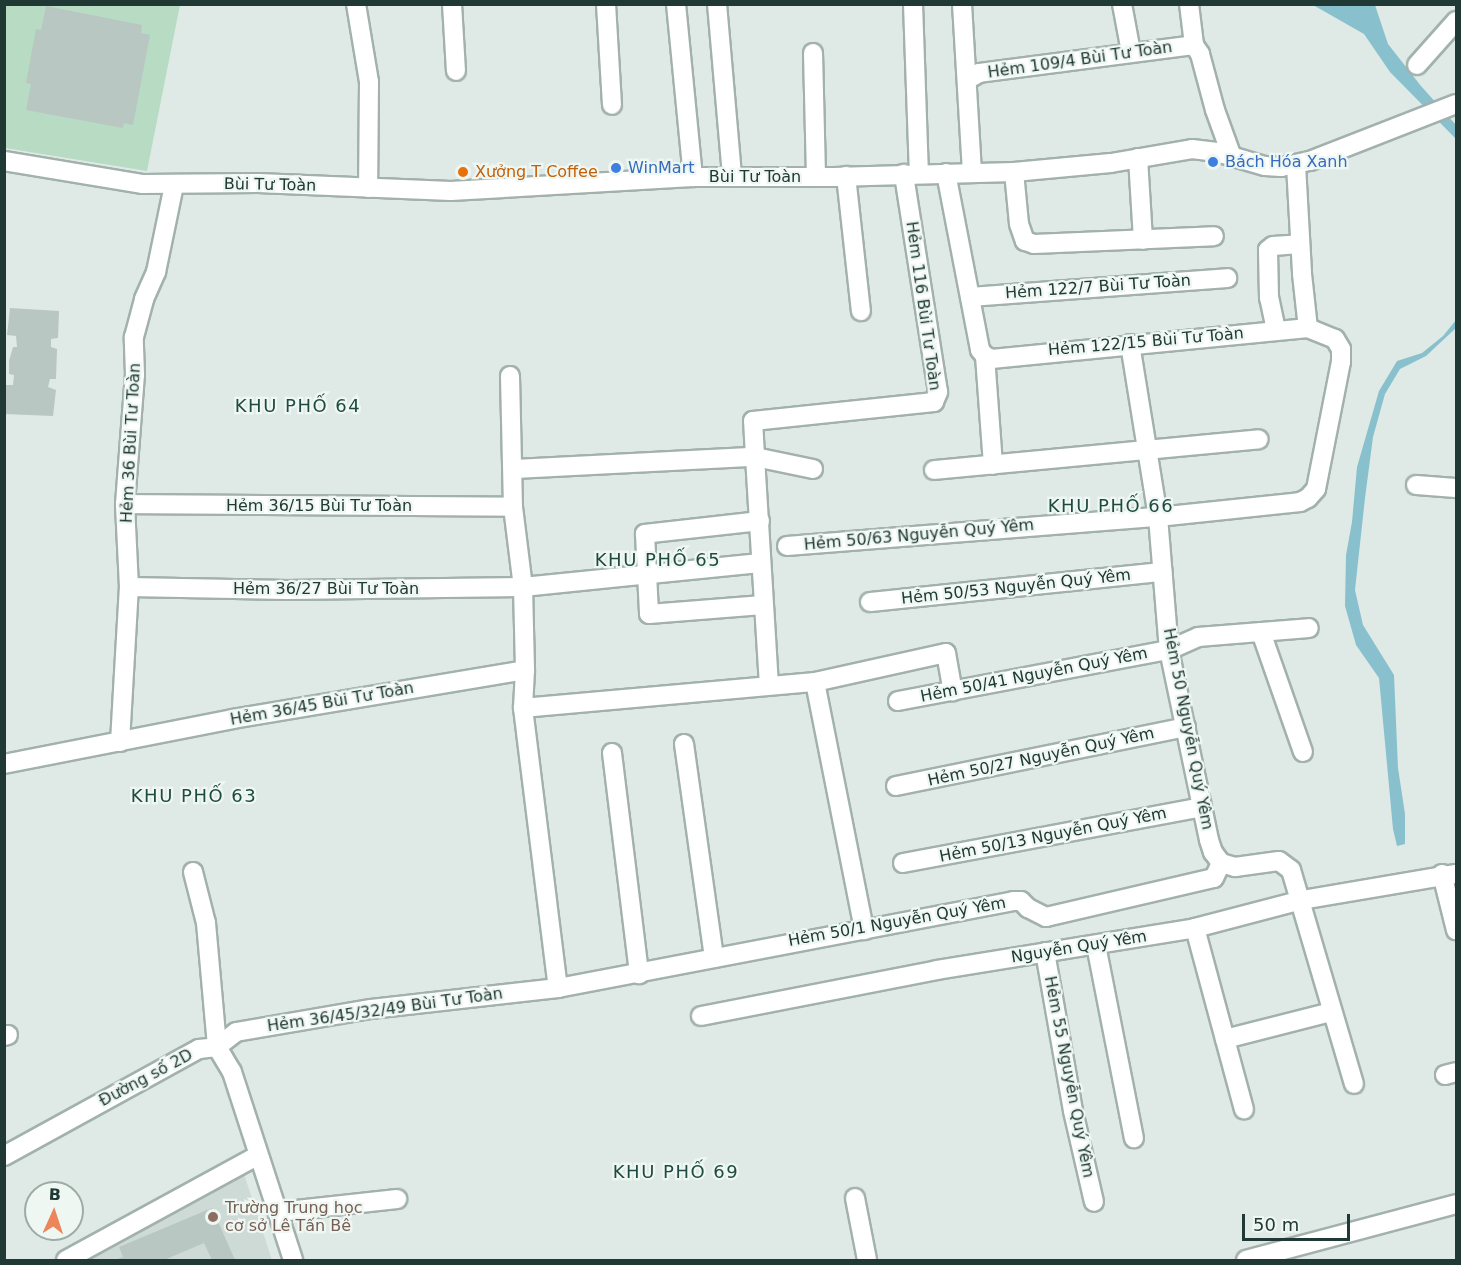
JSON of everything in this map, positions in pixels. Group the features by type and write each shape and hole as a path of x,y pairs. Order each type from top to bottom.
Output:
{"street":[{"path":"356,4 369,82 368,188"},
{"path":"452,4 456,71"},
{"path":"606,4 612,105"},
{"path":"676,4 693,177"},
{"path":"717,4 732,176"},
{"path":"912,174 913,4"},
{"path":"962,4 972,173"},
{"path":"1122,4 1131,52"},
{"path":"1189,4 1194,45 1203,61 1215,110 1232,157"},
{"path":"1418,65 1456,21"},
{"name":"Hẻm 109/4 Bùi Tư Toàn","path":"967,80 979,73 1194,45"},
{"path":"813,53 816,177"},
{"name":"Bùi Tư Toàn","path":"4,161 131,182 174,185 258,183 451,192 693,177 846,177 1014,172 1138,158 1192,149 1265,166 1296,165 1453,105"},
{"path":"1138,158 1143,240"},
{"path":"1296,165 1300,244 1308,327"},
{"path":"1014,172 1021,233 1025,241 1034,244 1214,236"},
{"path":"946,173 980,350 986,356 993,465"},
{"name":"Hẻm 116 Bùi Tư Toàn","path":"755,458 753,421 934,402 938,392 912,174"},
{"path":"846,177 861,310"},
{"name":"Hẻm 36 Bùi Tư Toàn","path":"120,742 129,587 125,504 135,375 134,337 144,299 156,272 174,185"},
{"path":"1276,330 1269,298 1268,250 1273,246 1300,244"},
{"name":"Hẻm 122/7 Bùi Tư Toàn","path":"970,297 1227,278"},
{"name":"Hẻm 122/15 Bùi Tư Toàn","path":"986,356 992,359 1308,327"},
{"name":"Hẻm 50/63 Nguyễn Quý Yêm","path":"787,546 1158,516 1299,502 1308,498 1316,489 1341,362 1341,349 1335,339 1308,327"},
{"name":"Hẻm 50 Nguyễn Quý Yêm","path":"1130,344 1158,516 1169,650 1202,807 1213,852 1221,863"},
{"path":"510,376 514,469 513,507 523,587 525,670 523,708 558,988"},
{"path":"934,470 1259,439"},
{"path":"514,469 755,458 813,469"},
{"path":"755,458 769,686"},
{"path":"1416,485 1456,488"},
{"name":"Hẻm 36/15 Bùi Tư Toàn","path":"125,504 513,507"},
{"path":"760,520 645,534 646,574 649,614 763,605"},
{"name":"Hẻm 36/27 Bùi Tư Toàn","path":"129,587 287,590 523,587 760,562"},
{"name":"Hẻm 50/53 Nguyễn Quý Yêm","path":"870,602 1162,572"},
{"name":"Hẻm 50/41 Nguyễn Quý Yêm","path":"898,701 1169,650 1198,638 1309,628"},
{"path":"1261,632 1304,752"},
{"path":"523,708 815,682 946,653 953,691"},
{"name":"Hẻm 36/45 Bùi Tư Toàn","path":"4,764 233,719 525,670"},
{"path":"815,682 864,930"},
{"name":"Hẻm 50/27 Nguyễn Quý Yêm","path":"896,786 1185,727"},
{"path":"684,744 714,958"},
{"path":"612,753 639,974"},
{"name":"Hẻm 50/13 Nguyễn Quý Yêm","path":"903,863 1202,807"},
{"path":"1221,863 1235,867 1279,861 1291,870 1302,900 1331,1011 1354,1084"},
{"name":"Hẻm 50/1 Nguyễn Quý Yêm","path":"558,988 1013,901 1021,901 1028,908 1046,917 1214,878 1221,863"},
{"path":"193,872 206,923 217,1047 232,1072 257,1156 293,1260"},
{"path":"1449,874 1456,930"},
{"name":"Nguyễn Quý Yêm","path":"701,1016 937,970 1195,928 1302,900 1449,874"},
{"path":"1195,928 1244,1110"},
{"path":"1096,945 1134,1138"},
{"name":"Hẻm 55 Nguyễn Quý Yêm","path":"1045,952 1073,1111 1094,1202"},
{"name":"Hẻm 36/45/32/49 Bùi Tư Toàn","path":"217,1047 236,1032 259,1028 371,1009 558,988"},
{"path":"1225,1039 1331,1011"},
{"name":"Đường số 2D","path":"4,1156 199,1049 217,1047"},
{"path":"66,1260 257,1156"},
{"path":"855,1198 867,1260"},
{"path":"278,1212 397,1199"},
{"path":"1246,1260 1456,1204"}],"shaded area":[{"name":"Trường Trung học cơ sở Lê Tấn Bê","path":"244,1174 272,1260 90,1260"}],"green space":[{"path":"4,5 180,5 147,171 5,148"}],"water":[{"path":"1313,5 1375,5 1388,44 1456,125 1456,139 1390,72 1364,34"},
{"path":"1456,320 1456,328 1426,356 1400,369 1385,394 1373,437 1365,498 1355,590 1363,625 1394,675 1398,768 1405,814 1405,844 1397,846 1393,829 1379,678 1356,645 1345,606 1346,555 1352,522 1357,467 1379,391 1397,361 1422,353 1443,336"}],"building":[{"path":"46,6 142,25 141,33 150,35 133,125 124,123 123,128 26,110 31,84 26,83 36,29 41,30"},
{"path":"10,308 59,311 58,338 51,339 51,347 57,349 56,379 50,379 48,387 56,390 53,416 4,414 4,385 13,385 14,375 9,374 9,361 13,347 17,347 16,336 7,335"},
{"path":"212,1208 235,1260 212,1260 204,1243 164,1260 115,1260 123,1257 119,1247"}],"place":[{"name":"Bách Hóa Xanh","path":"1213,162"},
{"name":"WinMart","path":"616,168"},
{"name":"Xưởng T Coffee","path":"463,172"},
{"name":"Trường Trung học cơ sở Lê Tấn Bê","path":"213,1217"}],"district":[{"name":"KHU PHỐ 64","path":"298,406"},
{"name":"KHU PHỐ 66","path":"1111,506"},
{"name":"KHU PHỐ 65","path":"658,560"},
{"name":"KHU PHỐ 63","path":"194,796"},
{"name":"KHU PHỐ 69","path":"676,1172"}]}
